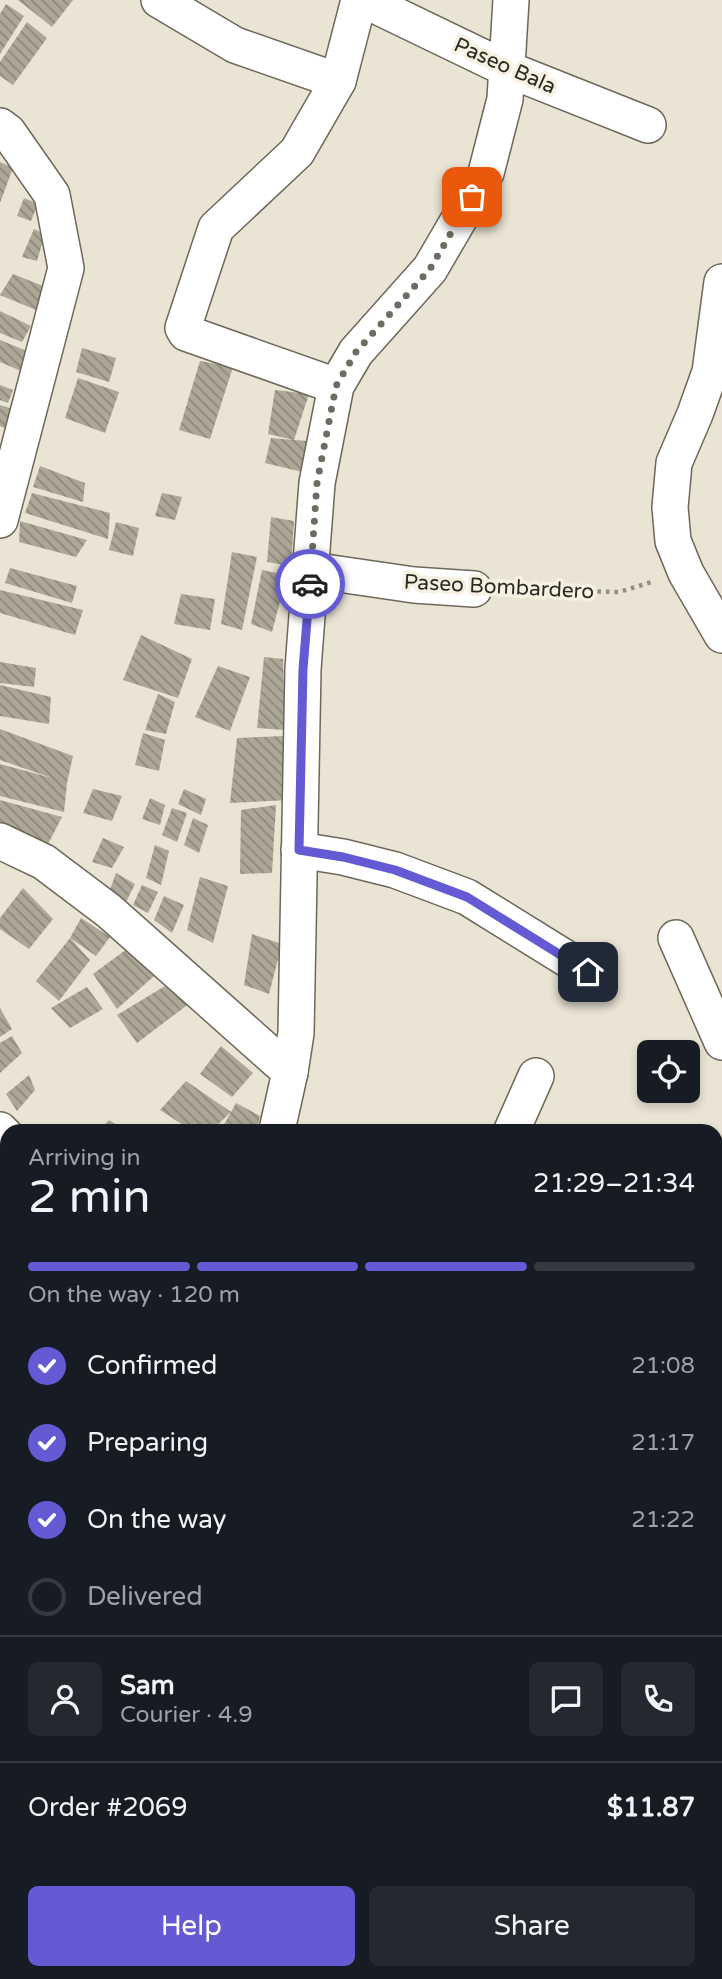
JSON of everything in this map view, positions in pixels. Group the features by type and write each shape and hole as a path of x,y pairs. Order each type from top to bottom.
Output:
{"street":[{"path":"159,0 235,45 338,81"},
{"path":"336,386 186,333 183,328 216,228 297,152 338,81 362,0"},
{"name":"Paseo Bala","path":"362,0 507,69 649,125"},
{"path":"278,1124 296,1033 303,669 317,483 336,386 356,352 430,269 486,173 505,99 511,0"},
{"path":"0,126 8,132 52,195 66,268 1,508"},
{"path":"722,282 709,372 674,463 670,507 673,541 686,573 722,635"},
{"path":"674,463 706,431"},
{"name":"Paseo Bombardero","path":"311,570 414,585 474,589"},
{"path":"0,841 44,862 109,911 290,1072"},
{"path":"299,850 343,857 395,870 467,897 588,972"},
{"path":"676,938 722,1042"},
{"path":"515,1124 536,1076"}],"path":[{"name":"Paseo Bombardero","path":"474,589 619,592 686,573"}],"building":[{"path":"18,0 73,0 52,27"},
{"path":"6,4 24,16 0,54 0,14"},
{"path":"27,22 47,38 13,85 0,76 0,62"},
{"path":"0,162 13,168 0,203"},
{"path":"24,198 38,204 31,221 17,216"},
{"path":"34,229 45,234 37,261 22,257"},
{"path":"13,274 43,286 36,310 0,295"},
{"path":"0,311 31,326 22,342 0,333"},
{"path":"0,340 27,351 21,371 0,362"},
{"path":"82,348 116,358 109,382 76,372"},
{"path":"200,361 233,367 210,439 179,430"},
{"path":"78,378 119,392 105,433 65,418"},
{"path":"0,385 13,390 8,403 0,400"},
{"path":"275,390 309,394 294,440 268,434"},
{"path":"0,405 16,410 8,430 0,426"},
{"path":"271,438 307,441 302,472 265,463"},
{"path":"40,466 85,483 83,502 33,487"},
{"path":"32,493 110,513 108,539 25,513"},
{"path":"162,493 182,497 175,520 155,516"},
{"path":"271,517 294,521 291,566 267,562"},
{"path":"20,521 87,540 76,557 19,542"},
{"path":"116,522 139,528 133,556 109,550"},
{"path":"232,552 257,557 242,630 221,624"},
{"path":"10,568 77,586 72,603 5,583"},
{"path":"262,570 287,575 272,632 251,624"},
{"path":"0,590 83,610 75,635 0,613"},
{"path":"181,594 215,599 210,630 174,624"},
{"path":"141,635 192,659 178,698 123,680"},
{"path":"264,657 283,659 285,730 257,728"},
{"path":"0,662 36,668 34,687 0,683"},
{"path":"218,666 250,677 230,731 195,717"},
{"path":"0,685 51,697 49,724 0,716"},
{"path":"158,694 175,702 166,734 145,730"},
{"path":"0,729 73,756 64,812 0,796 0,764 52,778 0,760"},
{"path":"143,733 165,740 159,771 135,765"},
{"path":"284,736 289,800 230,803 237,738"},
{"path":"93,789 122,796 112,821 83,813"},
{"path":"184,789 206,799 201,815 178,804"},
{"path":"150,798 165,805 160,825 142,819"},
{"path":"0,800 62,817 47,846 0,832"},
{"path":"276,805 272,873 240,874 241,810"},
{"path":"172,808 187,813 177,842 162,835"},
{"path":"193,818 208,825 199,853 184,845"},
{"path":"103,838 124,847 112,868 92,862"},
{"path":"155,845 169,851 161,885 146,878"},
{"path":"116,873 135,884 125,904 107,898"},
{"path":"200,877 228,886 213,943 187,930"},
{"path":"142,885 158,892 148,913 133,905"},
{"path":"23,888 53,919 29,949 0,929 0,918"},
{"path":"164,896 184,905 172,933 154,920"},
{"path":"81,918 110,937 96,956 70,938"},
{"path":"252,934 282,944 269,994 244,985"},
{"path":"70,938 90,960 59,1001 36,981"},
{"path":"139,940 162,969 117,1009 93,974"},
{"path":"175,980 190,1003 137,1043 117,1015"},
{"path":"87,987 103,1009 70,1028 51,1008"},
{"path":"0,1008 12,1029 0,1037"},
{"path":"12,1036 22,1053 0,1073 0,1043"},
{"path":"221,1046 253,1073 232,1097 200,1074"},
{"path":"29,1075 35,1090 17,1111 6,1094"},
{"path":"186,1081 231,1112 218,1124 182,1124 160,1110"},
{"path":"236,1103 260,1116 258,1124 224,1124"}],"way so far":[{"path":"310,584 317,483 336,386 356,352 430,269 472,197"}],"route":[{"path":"310,584 303,669 299,850 343,857 395,870 467,897 588,972"}]}
